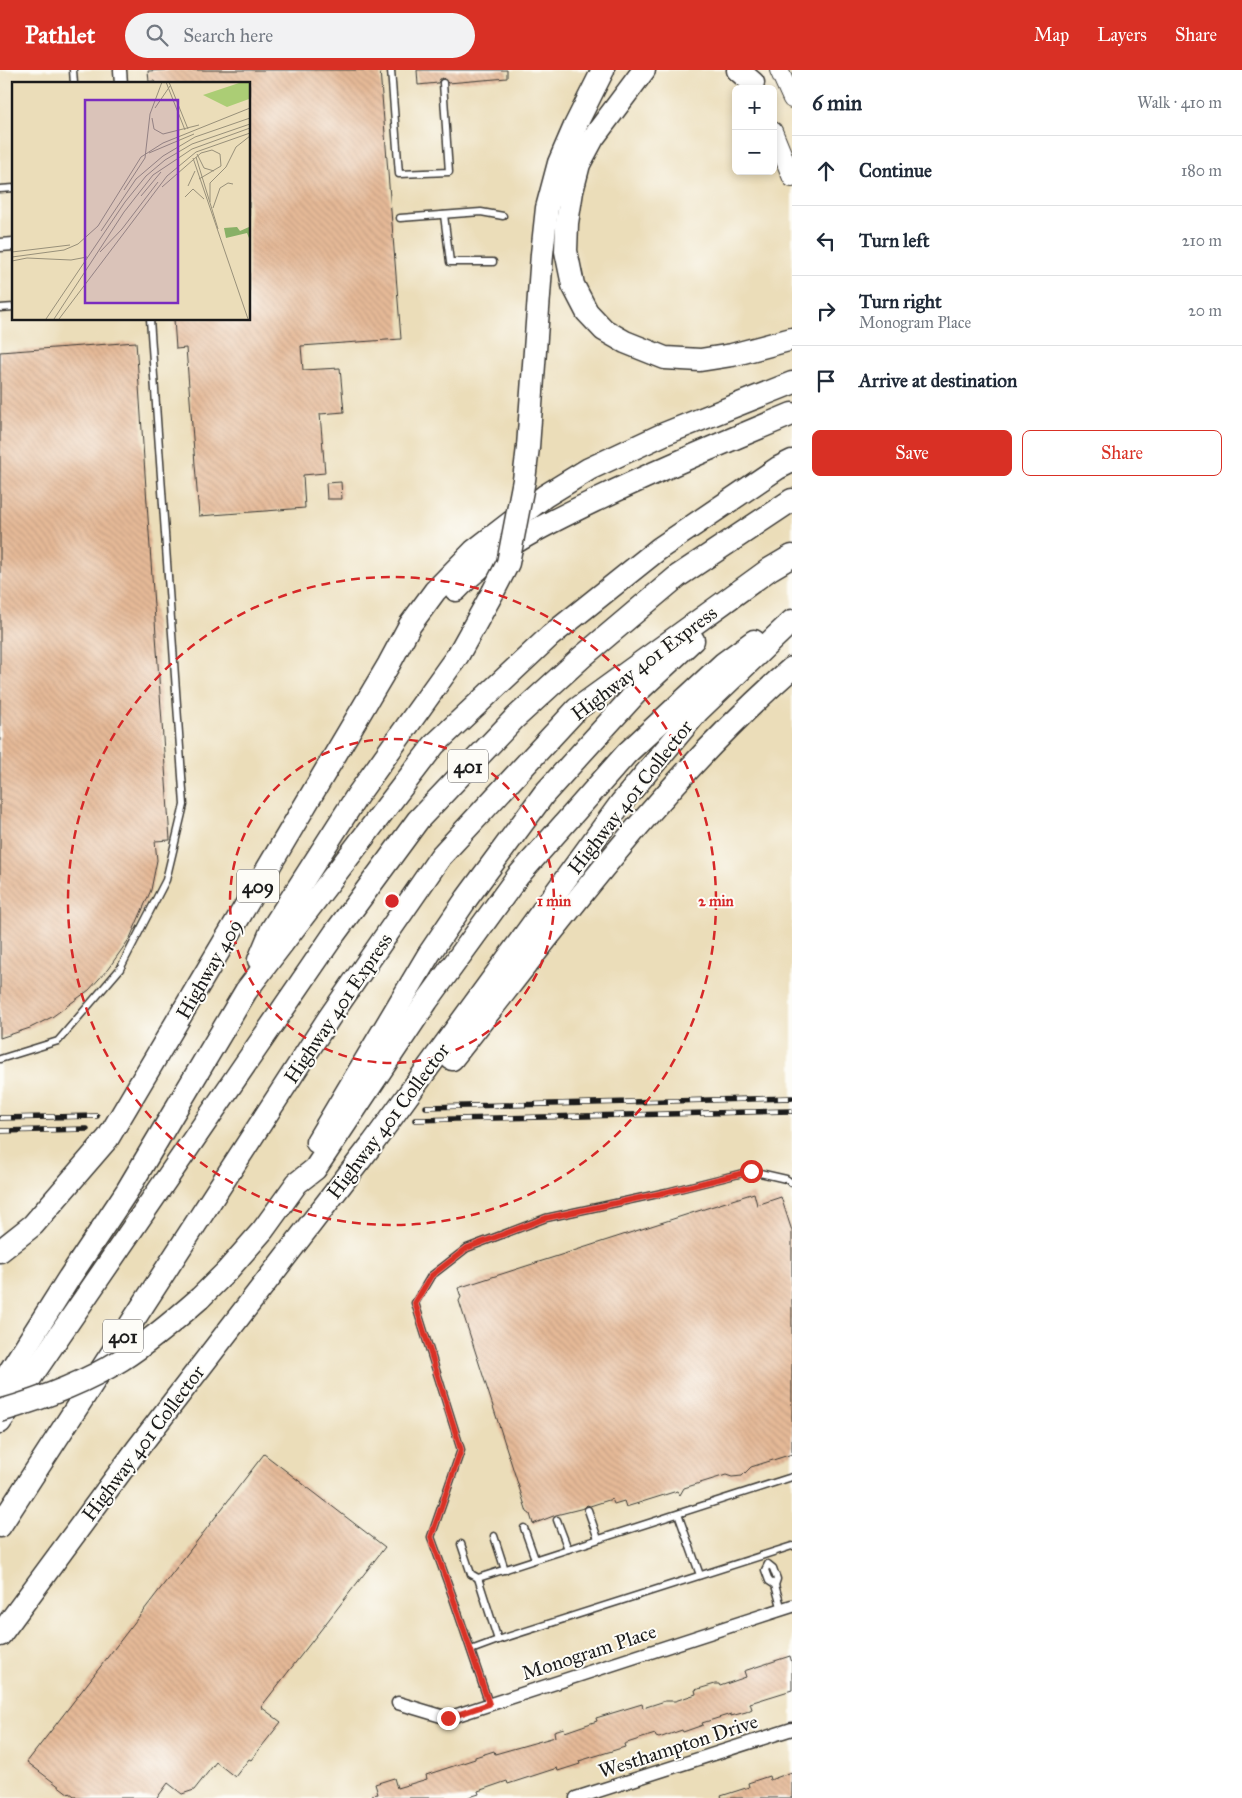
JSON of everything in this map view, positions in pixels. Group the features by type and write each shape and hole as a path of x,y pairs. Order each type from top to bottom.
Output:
{"highway":[{"path":"246,991 272,929 357,796 458,655 508,563 524,480 528,447 547,208 559,163 603,70"},
{"path":"644,71 593,138 579,164 572,191 567,224 566,251 573,285 587,312 604,330 625,342 664,358 700,360 732,355 792,339"},
{"path":"388,664 410,625 435,591 474,551 545,496 589,469 664,434 792,382"},
{"path":"388,664 467,579 506,547 545,524 661,469 792,414"},
{"name":"401","path":"0,1387 127,1191 246,991 434,745 550,636 660,548 778,468 792,461"},
{"name":"Highway 401 Express","path":"0,1422 334,934 418,820 514,718 582,657 678,576 792,500"},
{"name":"Highway 401 Express","path":"0,1526 329,1018 441,856 577,709 770,569 792,556"},
{"path":"0,1411 24,1404 78,1383 120,1360 165,1329 227,1271 264,1230 297,1183 304,1164 429,954 467,898 544,794 636,693 770,569"},
{"path":"297,1183 315,1169 427,1001 518,876 627,753 724,663 792,613"},
{"name":"Highway 401 Collector","path":"0,1634 138,1448 401,1104 621,803 698,711 792,621"},
{"name":"Highway 409","path":"0,1251 33,1226 108,1138 388,664"},
{"path":"401,1104 431,1085 641,822 724,731 792,668"}],"main road":[{"path":"779,70 792,99"},
{"path":"777,140 792,178"}],"street":[{"name":"Monogram Place","path":"398,1703 448,1718 787,1608"},
{"name":"Westhampton Drive","path":"576,1798 792,1729"}],"lane":[{"path":"391,70 399,174 449,172 443,83"},
{"path":"400,218 481,212 503,216"},
{"path":"444,215 450,262 493,262"},
{"path":"0,1059 58,1041 120,969 166,880 184,805 150,320"},
{"path":"489,1704 431,1537 461,1450 415,1303 431,1276 467,1248 546,1218 667,1192 751,1171 786,1179 792,1183"},
{"path":"478,1578 792,1477"},
{"path":"588,1510 598,1539"},
{"path":"678,1514 700,1575"},
{"path":"557,1520 568,1549"},
{"path":"524,1528 535,1560"},
{"path":"494,1536 505,1570"},
{"path":"461,1544 471,1574 478,1578 498,1640"},
{"path":"471,1650 792,1546"},
{"path":"765,1554 768,1564 774,1568 777,1579 775,1585 787,1608"}],"building":[{"path":"380,70 401,339 301,346 303,370 340,368 344,412 320,414 325,473 303,475 305,508 199,516 186,348 176,349 174,320 250,320 250,82 149,82 148,71"},
{"path":"417,70 507,70 507,78 448,83 443,78 438,83 418,85"},
{"path":"136,342 170,840 155,841 157,860 151,890 130,938 108,969 89,990 52,1017 30,1028 0,1038 0,352"},
{"path":"341,482 342,499 327,499 326,483"},
{"path":"754,1193 757,1205 781,1197 792,1231 792,1454 751,1467 742,1476 732,1477 726,1475 684,1488 680,1495 677,1491 626,1507 624,1501 614,1504 612,1499 590,1506 587,1505 584,1508 556,1515 533,1524 530,1514 527,1512 459,1301 461,1297 458,1288"},
{"path":"264,1454 385,1547 261,1707 281,1722 235,1777 216,1762 194,1790 182,1794 168,1783 157,1798 77,1798 69,1794 27,1762"},
{"path":"790,1656 792,1663 792,1690 750,1703 752,1709 746,1712 731,1716 731,1714 702,1723 703,1725 683,1732 682,1730 659,1738 655,1734 624,1744 625,1747 579,1761 580,1764 558,1771 557,1768 508,1784 507,1781 478,1791 479,1794 466,1798 373,1798 372,1795 378,1794 375,1784 394,1778 397,1788 427,1779 426,1775 475,1759 475,1757 494,1751 495,1754 555,1737 554,1731 564,1728 565,1732 597,1721 596,1718 642,1704 643,1708 665,1701 675,1701 696,1694 695,1690 715,1684 720,1686 746,1677 744,1671"},
{"path":"792,1772 792,1798 722,1798 721,1796 749,1787 748,1783 769,1776 770,1780"}],"railway":[{"path":"426,1107 792,1098"},
{"path":"415,1120 792,1111"},
{"path":"0,1118 97,1116"},
{"path":"0,1131 87,1129"}],"route":[{"path":"448,1718 489,1704 431,1537 461,1450 415,1303 431,1276 467,1248 546,1218 667,1192 751,1171"}]}
